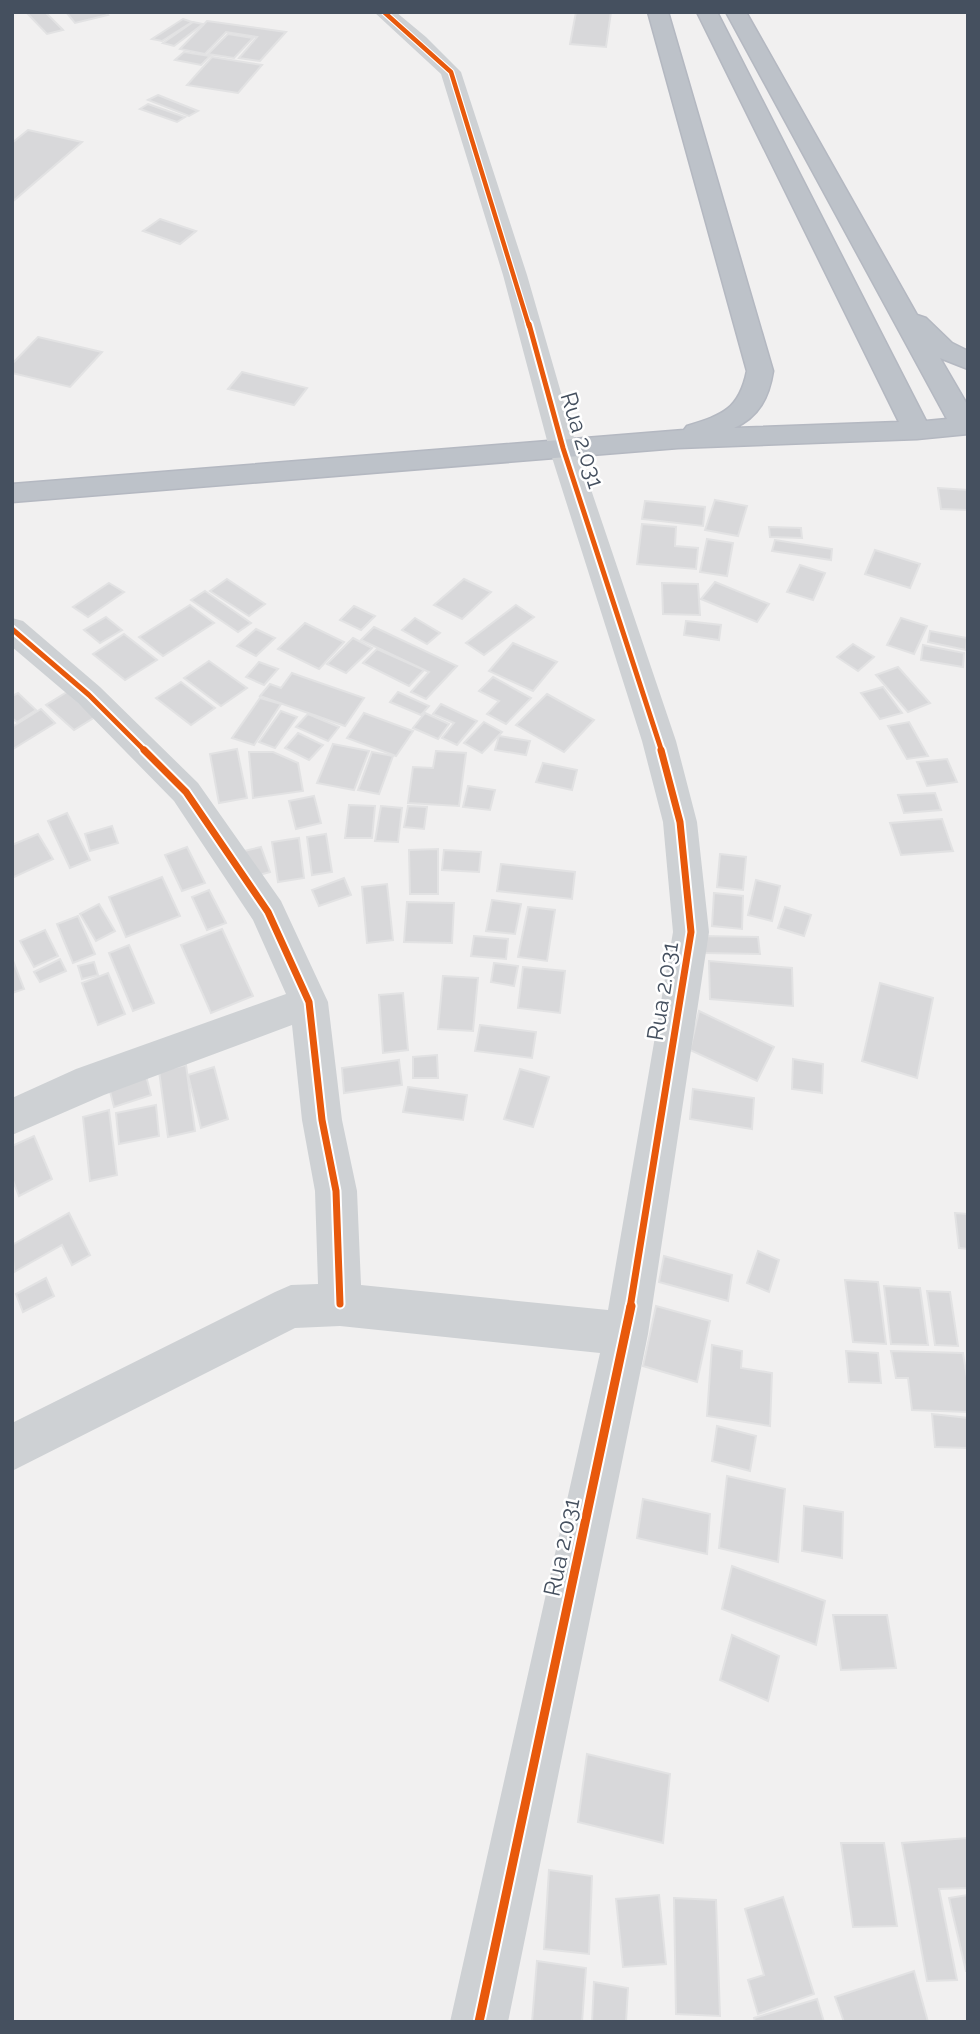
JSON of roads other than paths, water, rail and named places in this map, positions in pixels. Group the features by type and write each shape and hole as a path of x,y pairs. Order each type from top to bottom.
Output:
{"highway":[{"path":"658,12 760,371 758,388 752,403 726,422 678,439"},
{"path":"707,12 917,430"},
{"path":"12,493 678,439 966,426 736,12"},
{"path":"898,305 943,349 968,361"}],"street":[{"name":"Rua 2.031","path":"387,13 451,72 515,275 563,448 659,741 680,822 691,932 626,1334 479,2022"},
{"path":"12,629 89,695 186,792 268,912 309,1002 321,1120 336,1191 340,1304"},
{"path":"12,1118 90,1082 309,1002"},
{"path":"12,1448 291,1307 340,1304 626,1334"}]}
